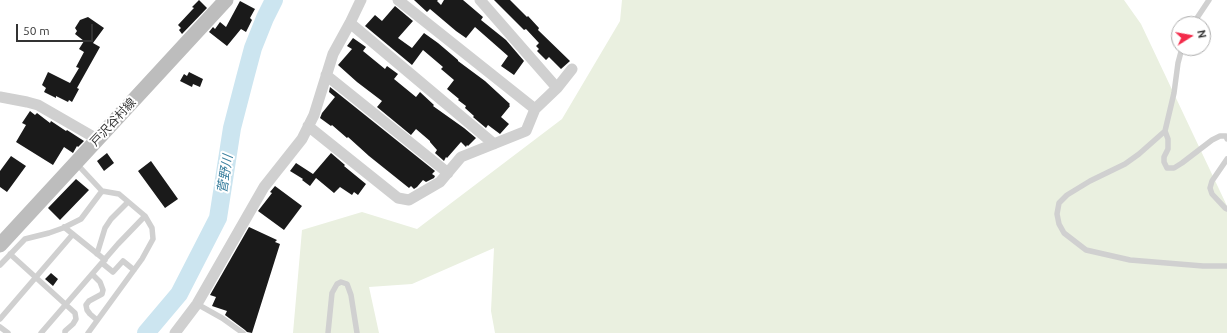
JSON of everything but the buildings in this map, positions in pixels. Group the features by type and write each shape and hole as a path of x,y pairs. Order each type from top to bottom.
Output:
{"main road":[{"name":"戸沢谷村線","path":"5,250 76,162 226,0"}],"street":[{"path":"175,333 197,304 264,187 302,139 314,116 333,54 361,0"},
{"path":"398,0 535,109"},
{"path":"480,0 557,88"},
{"path":"350,23 494,144"},
{"path":"308,126 398,198 408,200 440,182 461,157 526,131 535,109 557,88 572,69"},
{"path":"326,75 448,173"},
{"path":"0,97 38,105 97,139"}],"lane":[{"path":"1198,16 1209,0"},
{"path":"1180,56 1174,93 1165,131 1168,139 1168,149 1164,157 1164,162 1167,168 1174,168 1212,140 1220,136 1226,136 1227,139"},
{"path":"1165,131 1125,164 1090,181 1067,195 1059,203 1057,214 1059,224 1064,233 1086,250 1130,260 1203,266 1227,266"},
{"path":"1227,159 1212,181 1210,188 1212,194 1227,209"},
{"path":"76,162 102,192 119,194 145,216 152,228 153,238 142,259 88,333"},
{"path":"0,265 5,250 25,239 49,233 82,219 102,192"},
{"path":"97,254 103,235 111,219 128,202"},
{"path":"41,333 103,261 145,216"},
{"path":"64,227 97,254 113,272 123,261 134,270"},
{"path":"0,319 73,234"},
{"path":"5,250 75,313 76,319 74,324 65,331 65,333"},
{"path":"92,274 100,282 103,290 102,294 89,301 86,305 87,310 97,320"},
{"path":"328,333 332,293 336,284 341,282 347,284 351,295 357,333"},
{"path":"197,304 222,318 243,333"},
{"path":"0,326 8,333"}],"green space":[{"path":"622,0 1124,0 1141,24 1227,206 1227,333 495,333 491,311 494,248 412,284 369,287 379,333 293,333 302,230 362,212 417,229 562,119 620,21"}],"waterway":[{"name":"菅野川","path":"146,333 179,294 218,218 232,128 253,48 274,0"}]}
